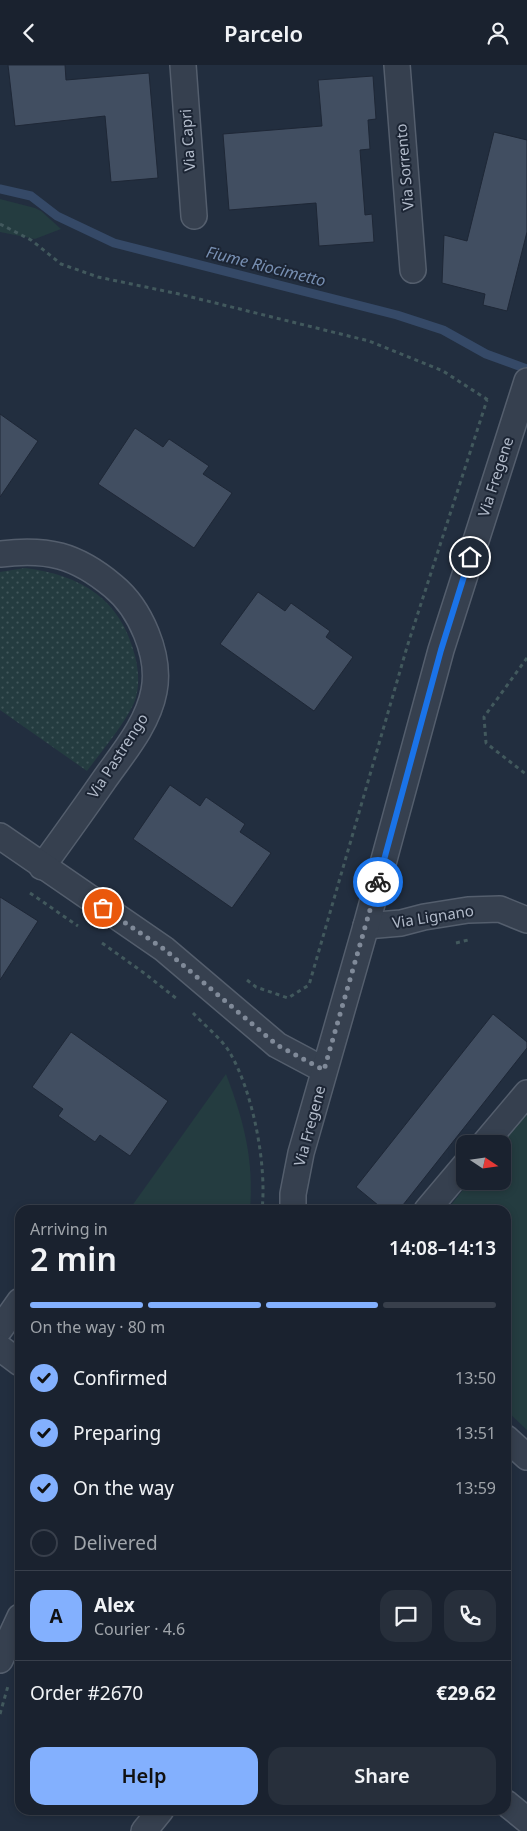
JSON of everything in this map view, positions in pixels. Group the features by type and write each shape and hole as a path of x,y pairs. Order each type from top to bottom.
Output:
{"street":[{"name":"Via Capri","path":"183,65 194,216"},
{"name":"Via Sorrento","path":"397,65 413,270"},
{"name":"Via Fregene","path":"293,1205 293,1194 301,1153 366,926 441,650 522,395"},
{"name":"Via Pastrengo","path":"0,554 23,551 51,554 75,560 94,570 116,588 135,609 148,636 154,666 154,690 146,714 132,740 42,867"},
{"path":"0,836 42,867 164,949 277,1045 324,1070"},
{"name":"Via Lignano","path":"366,926 401,923 424,917 468,910 500,909 527,920"},
{"path":"492,1135 527,1093"},
{"path":"431,1205 456,1176"},
{"path":"0,1329 15,1308"},
{"path":"0,1348 15,1359"},
{"path":"511,1443 527,1457"},
{"path":"0,1660 11,1623"},
{"path":"511,1807 527,1820"},
{"path":"144,1831 156,1815"}],"path":[{"path":"0,224 31,240 61,264 98,277 179,294 369,341 443,371 487,399 522,395"},
{"path":"242,977 256,987 288,998 310,985 407,647 487,399"},
{"path":"527,658 484,717 486,743 527,775"},
{"path":"23,888 78,926"},
{"path":"456,943 474,939"},
{"path":"101,942 178,1000"},
{"path":"191,1011 229,1052 246,1090 263,1165 262,1205"}],"green space":[{"path":"0,199 35,208 61,229 35,239 0,232"},
{"path":"25,568 45,571 64,577 96,593 120,619 129,636 137,668 137,694 129,713 118,730 87,771 0,710 0,572"},
{"path":"226,1074 243,1125 249,1157 250,1205 133,1205"},
{"path":"527,1109 527,1430 511,1415 511,1205 451,1205 463,1190 511,1190 511,1135 506,1135"}],"building":[{"path":"8,65 65,65 66,80 149,73 158,178 111,182 105,116 15,126"},
{"path":"373,76 376,119 368,120 370,149 360,150 365,215 372,214 374,242 319,246 316,203 229,210 223,134 322,126 318,80"},
{"path":"494,132 527,140 527,232 507,311 483,305 485,294 442,283 444,235 467,241"},
{"path":"0,414 38,441 0,497"},
{"path":"135,428 163,447 169,439 209,466 203,474 232,493 194,548 98,484"},
{"path":"258,592 285,611 291,603 330,631 326,637 353,657 314,711 220,644"},
{"path":"170,785 200,806 206,797 245,824 240,832 271,853 232,908 133,839"},
{"path":"0,897 38,921 0,980"},
{"path":"493,1014 527,1042 527,1048 458,1135 456,1135 456,1138 403,1205 378,1205 356,1187"},
{"path":"71,1032 168,1101 130,1156 100,1135 95,1142 58,1116 63,1109 32,1087"}],"waterway":[{"name":"Fiume Riocimetto","path":"0,189 31,196 57,216 114,243 397,315 443,330 486,354 527,369"}],"way so far":[{"path":"103,908 164,949 277,1045 324,1070 378,882"}],"route":[{"path":"378,882 441,650 470,557"}]}
